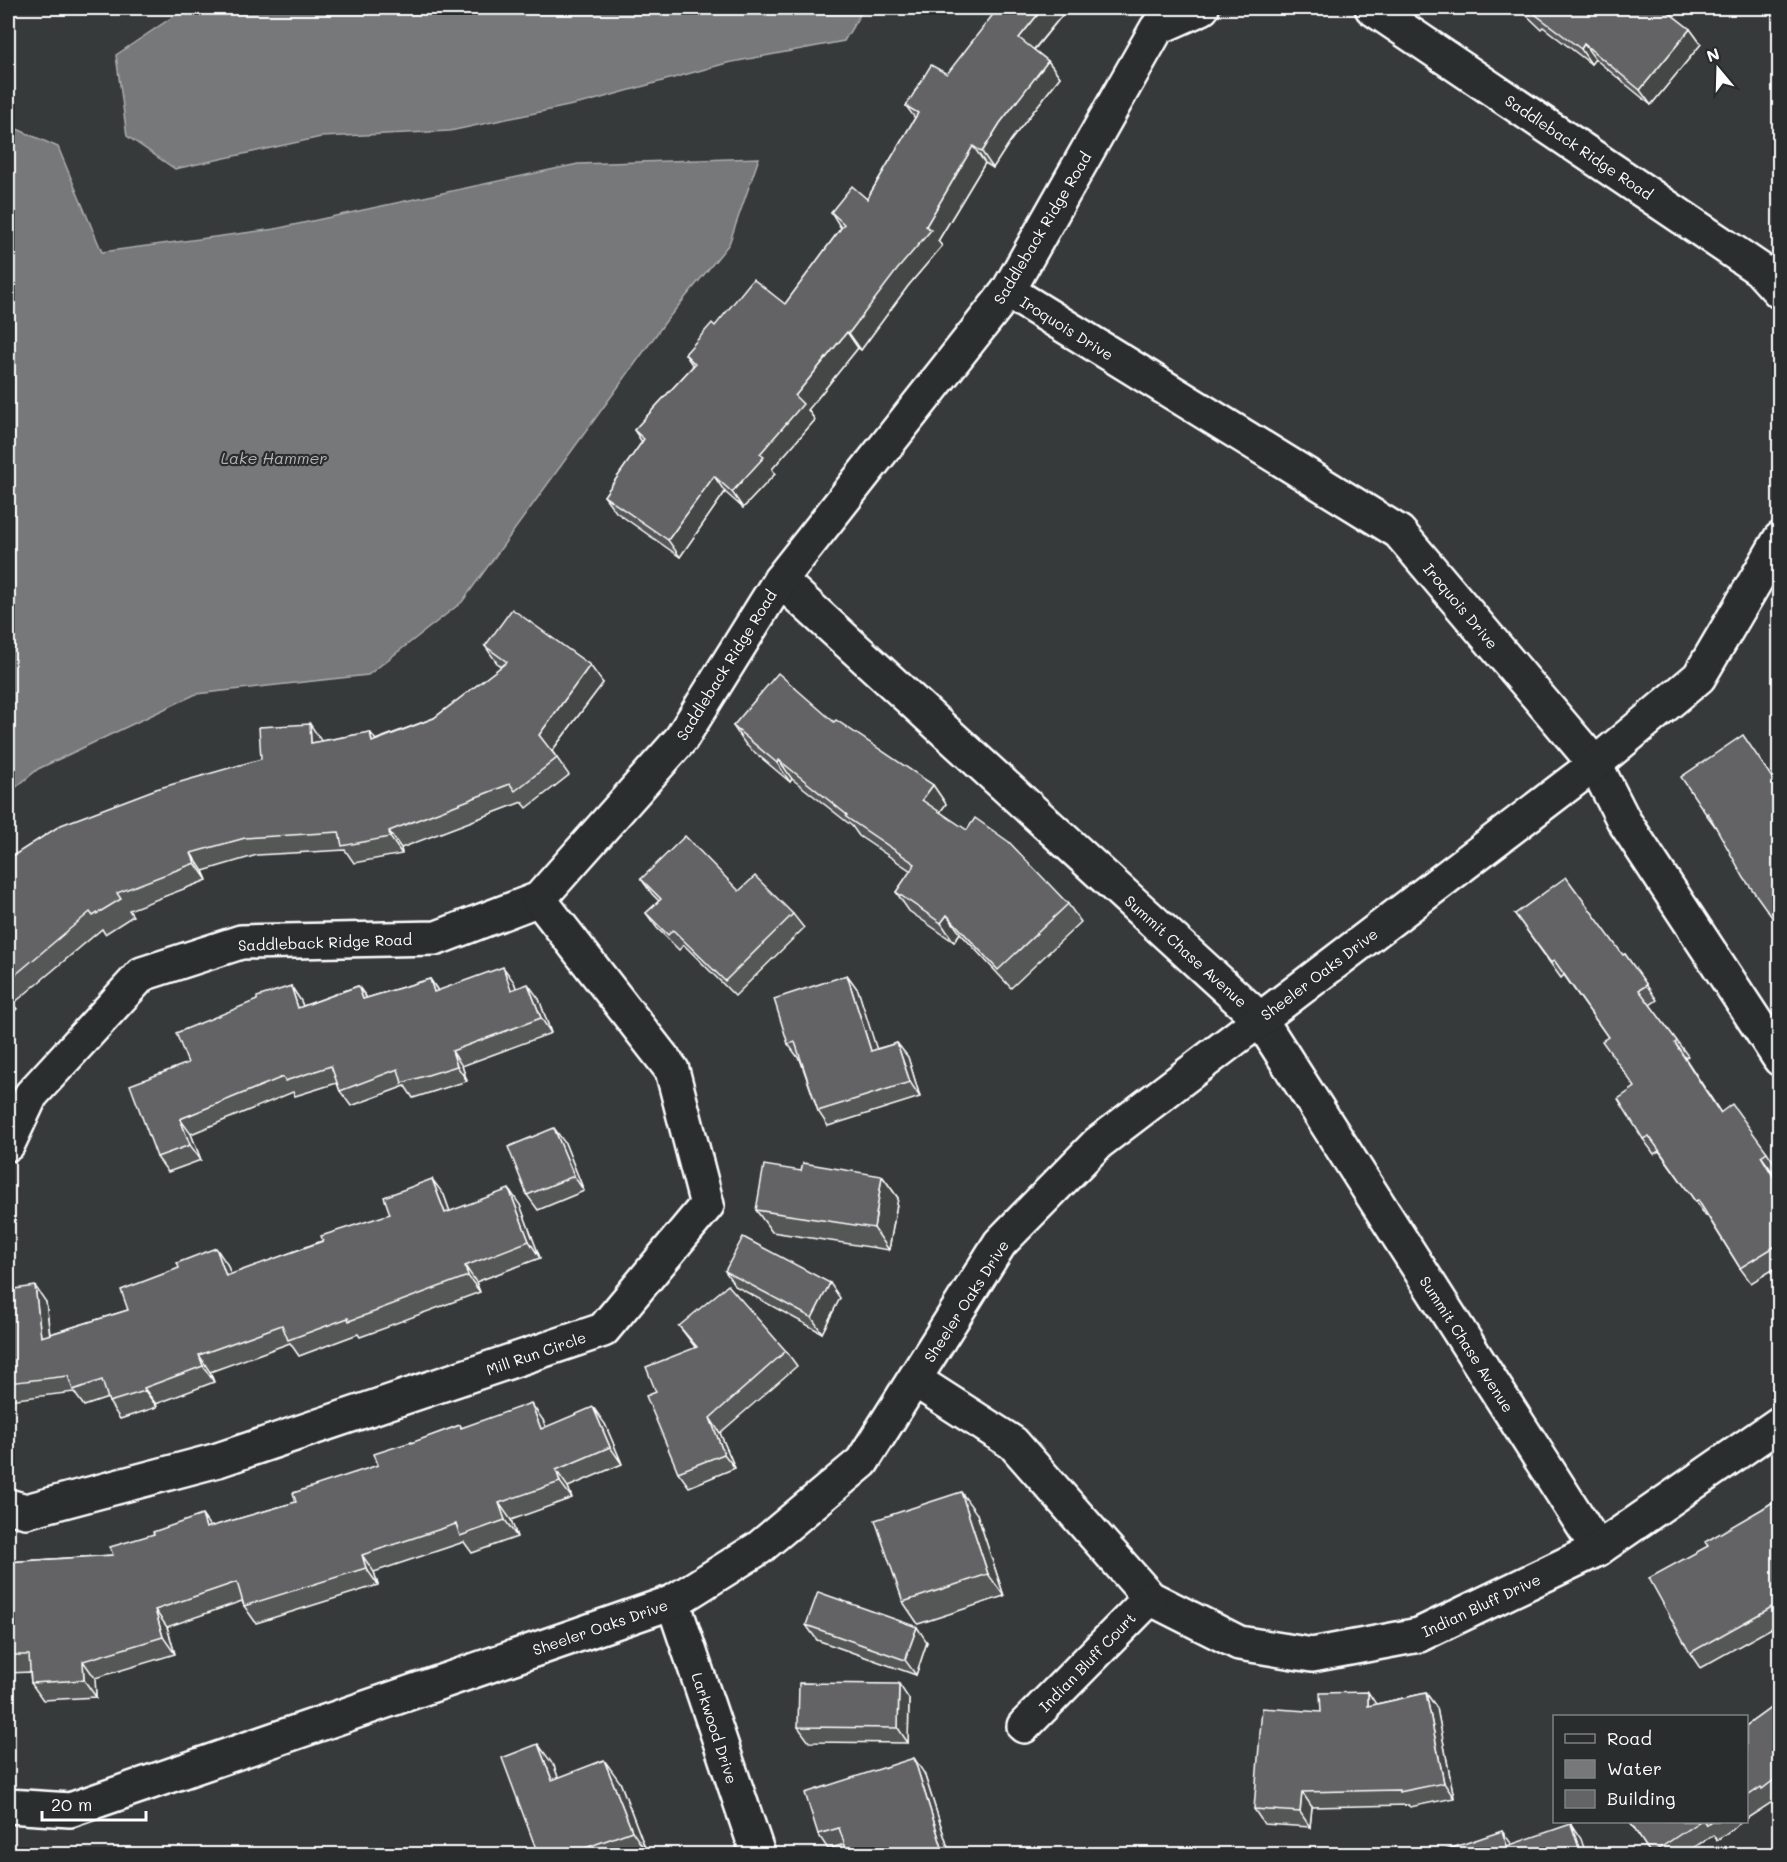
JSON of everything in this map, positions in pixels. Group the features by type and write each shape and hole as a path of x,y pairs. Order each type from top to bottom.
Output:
{"street":[{"name":"Saddleback Ridge Road","path":"8,1144 31,1095 142,974 241,942 437,938 538,899 681,739 780,580 1008,291 1157,28 1202,8"},
{"name":"Saddleback Ridge Road","path":"1372,8 1759,269 1779,292"},
{"name":"Iroquois Drive","path":"1008,291 1399,532 1595,764 1624,821 1779,1059"},
{"name":"Sheeler Oaks Drive","path":"8,1806 70,1810 673,1602 759,1548 862,1462 1000,1243 1098,1143 1595,764 1699,677 1779,539"},
{"name":"Summit Chase Avenue","path":"780,580 1260,1019 1598,1549"},
{"name":"Mill Run Circle","path":"8,1506 26,1511 218,1460 603,1330 707,1205 672,1070 538,899"},
{"name":"Indian Bluff Drive","path":"915,1380 1012,1443 1150,1598 1239,1643 1312,1655 1419,1635 1598,1549 1779,1423"},
{"name":"Indian Bluff Court","path":"1024,1726 1150,1598"},
{"name":"Larkwood Drive","path":"673,1602 758,1854"}],"water":[{"path":"186,8 864,8 844,41 727,63 587,102 450,131 321,137 175,169 127,136 116,55"},
{"name":"Lake Hammer","path":"8,125 58,147 102,252 275,229 578,164 759,158 729,244 666,321 462,602 368,675 196,694 38,769 8,794"}],"building":[{"path":"998,8 1043,8 1019,38 1048,61 1000,123 982,152 973,146 926,226 931,230 849,333 847,332 795,396 803,404 760,454 764,457 732,492 714,476 668,540 604,496 644,439 634,430 695,364 685,354 712,323 715,326 753,279 785,304 844,224 831,212 852,186 867,199 918,113 906,106 931,65 947,74"},
{"path":"1524,8 1663,8 1690,29 1640,90 1584,44 1581,49"},
{"path":"512,609 590,665 539,735 557,758 515,791 510,784 389,831 390,837 342,846 339,832 245,838 191,853 195,863 117,893 121,899 93,916 90,912 8,981 8,859 61,825 156,789 261,759 259,727 310,724 311,743 370,732 372,742 434,718 507,662 485,646"},
{"path":"778,673 834,722 836,720 933,785 922,800 967,830 975,818 1009,842 1068,904 998,970 947,915 941,923 896,892 915,864 846,817 847,815 779,760 777,763 733,726"},
{"path":"1743,735 1779,788 1779,927 1744,878 1708,813 1706,814 1681,777"},
{"path":"685,836 739,891 755,876 793,914 725,981 673,930 668,935 646,913 661,899 641,879"},
{"path":"1566,877 1647,985 1639,990 1677,1041 1675,1043 1720,1113 1732,1104 1767,1152 1761,1156 1779,1186 1779,1244 1740,1268 1698,1200 1695,1201 1649,1136 1643,1139 1618,1099 1635,1087 1602,1041 1608,1037 1554,960 1551,963 1515,914"},
{"path":"503,967 511,990 528,984 541,1018 452,1051 457,1066 402,1083 398,1069 340,1091 331,1066 285,1081 283,1077 180,1119 190,1145 157,1157 130,1085 188,1063 176,1033 257,1000 257,997 291,986 298,1008 358,986 363,999 430,979 434,992"},
{"path":"847,975 871,1051 897,1043 910,1082 818,1111 795,1042 788,1044 774,999"},
{"path":"554,1128 574,1176 527,1195 508,1147"},
{"path":"803,1163 882,1176 874,1228 756,1210 764,1165 801,1171"},
{"path":"432,1179 445,1213 509,1189 529,1241 465,1266 468,1276 349,1321 348,1318 288,1340 282,1325 199,1355 203,1366 144,1388 145,1391 109,1402 102,1380 73,1390 68,1376 8,1383 8,1290 35,1286 41,1337 128,1310 121,1290 179,1268 177,1263 216,1248 226,1276 323,1241 321,1236 390,1214 384,1197"},
{"path":"743,1237 830,1283 812,1318 725,1271"},
{"path":"728,1285 786,1351 710,1418 724,1454 678,1472 646,1396 656,1392 646,1367 697,1347 679,1326"},
{"path":"531,1403 541,1429 593,1407 610,1447 556,1470 560,1482 499,1503 505,1520 460,1536 456,1524 362,1555 366,1568 244,1606 237,1582 155,1610 163,1637 83,1661 84,1680 31,1683 29,1655 8,1655 8,1562 113,1555 110,1547 154,1534 153,1532 202,1515 206,1528 296,1502 293,1493 378,1465 374,1454 460,1425 461,1428"},
{"path":"961,1492 988,1574 903,1602 875,1520"},
{"path":"1779,1498 1779,1603 1690,1653 1649,1578 1708,1546 1705,1542"},
{"path":"818,1592 917,1627 905,1660 806,1625"},
{"path":"799,1683 899,1684 898,1728 798,1727"},
{"path":"1368,1692 1368,1706 1426,1693 1444,1783 1399,1792 1399,1790 1302,1792 1300,1812 1254,1809 1262,1708 1321,1712 1320,1693"},
{"path":"1779,1702 1779,1776 1762,1789 1761,1787 1748,1796 1748,1725"},
{"path":"538,1744 552,1780 604,1760 632,1831 569,1854 538,1854 502,1758"},
{"path":"914,1758 944,1854 848,1854 839,1828 818,1834 805,1793"},
{"path":"1630,1823 1697,1823 1651,1854"},
{"path":"1571,1824 1581,1854 1434,1854 1502,1831 1507,1846"}]}
